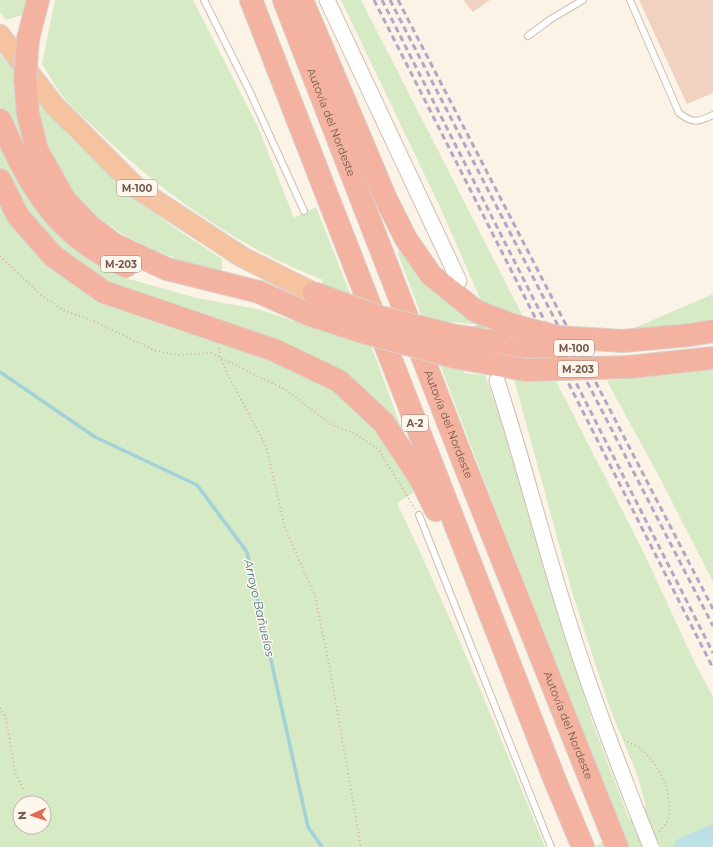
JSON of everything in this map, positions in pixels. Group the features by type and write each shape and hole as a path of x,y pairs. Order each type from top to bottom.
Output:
{"highway":[{"path":"38,0 28,39 25,79 28,114 37,150 65,200 90,226 115,245 167,269 259,292 308,314"},
{"name":"A-2","path":"251,0 554,778 583,846"},
{"name":"Autovía del Nordeste","path":"284,0 463,461 617,847"},
{"path":"302,0 386,199 406,239 431,275 476,311 512,325 626,352 690,335 713,331"},
{"name":"M-100","path":"0,35 54,105 138,189 242,258 314,293 380,317 451,335 522,346 626,352"},
{"name":"M-203","path":"0,120 24,172 48,208 76,237 108,258 162,282 219,292 308,314 366,333 454,357 526,370 626,352 713,340"},
{"name":"A-2","path":"0,180 18,216 54,256 104,292 274,350 338,381 383,422 420,478 437,511 509,694 554,778"},
{"name":"M-203","path":"626,352 713,358"}],"street":[{"path":"327,0 459,280"},
{"path":"497,381 516,439 565,611 609,739 635,807 654,841"}],"lane":[{"path":"204,0 249,90 304,211"},
{"path":"528,36 551,18 583,0"},
{"path":"630,0 679,113 688,121 700,121 713,116"},
{"path":"419,515 551,847"}],"path":[{"path":"0,256 42,295 63,310 96,322 156,351 178,355 212,353 286,390 332,425 356,434 379,450 419,515"},
{"path":"217,330 220,357 266,446 285,528 315,596 361,847"},
{"path":"0,708 6,718 15,772 24,791"},
{"path":"609,739 622,740 640,748 653,760 666,784 669,803 668,820 654,841"}],"green space":[{"path":"0,0 26,0 22,15 6,20 0,12"},
{"path":"55,0 193,0 258,127 294,218 316,207 378,364 409,449 383,414 80,270 16,204 0,168 0,140 89,256 129,279 197,298 257,309 306,325 323,280 262,252 205,218 152,179 69,104 42,64"},
{"path":"341,0 361,0 644,553 694,661 713,697 713,847 595,847 621,826 487,488 398,254 400,245 489,326 452,322 464,373 485,375 498,412 592,721 629,819 646,806 637,774 609,706 572,592 514,379 540,379 512,314 482,303 442,211"},
{"path":"0,54 69,136 127,192 172,226 222,259 222,272 164,254 113,228 90,210 71,189 55,164 43,135 19,128 28,157 31,173 0,106"},
{"path":"0,202 13,228 51,267 97,300 151,320 233,341 316,375 369,419 419,489 397,503 417,545 492,717 545,847 0,847"},
{"path":"713,294 713,323 625,332"},
{"path":"713,368 713,582 661,480 607,381"}],"building":[{"path":"463,0 490,0 473,12"},
{"path":"639,0 713,0 713,93 687,104"}],"waterway":[{"name":"Arroyo Bañuelos","path":"0,372 95,437 197,485 247,552 308,827 322,847"},
{"path":"684,847 713,835"}],"tunnel":[{"path":"468,304 484,347"}],"railway":[{"path":"374,0 713,668"},
{"path":"382,0 713,653"},
{"path":"390,0 713,626"},
{"path":"398,0 713,609"}]}
